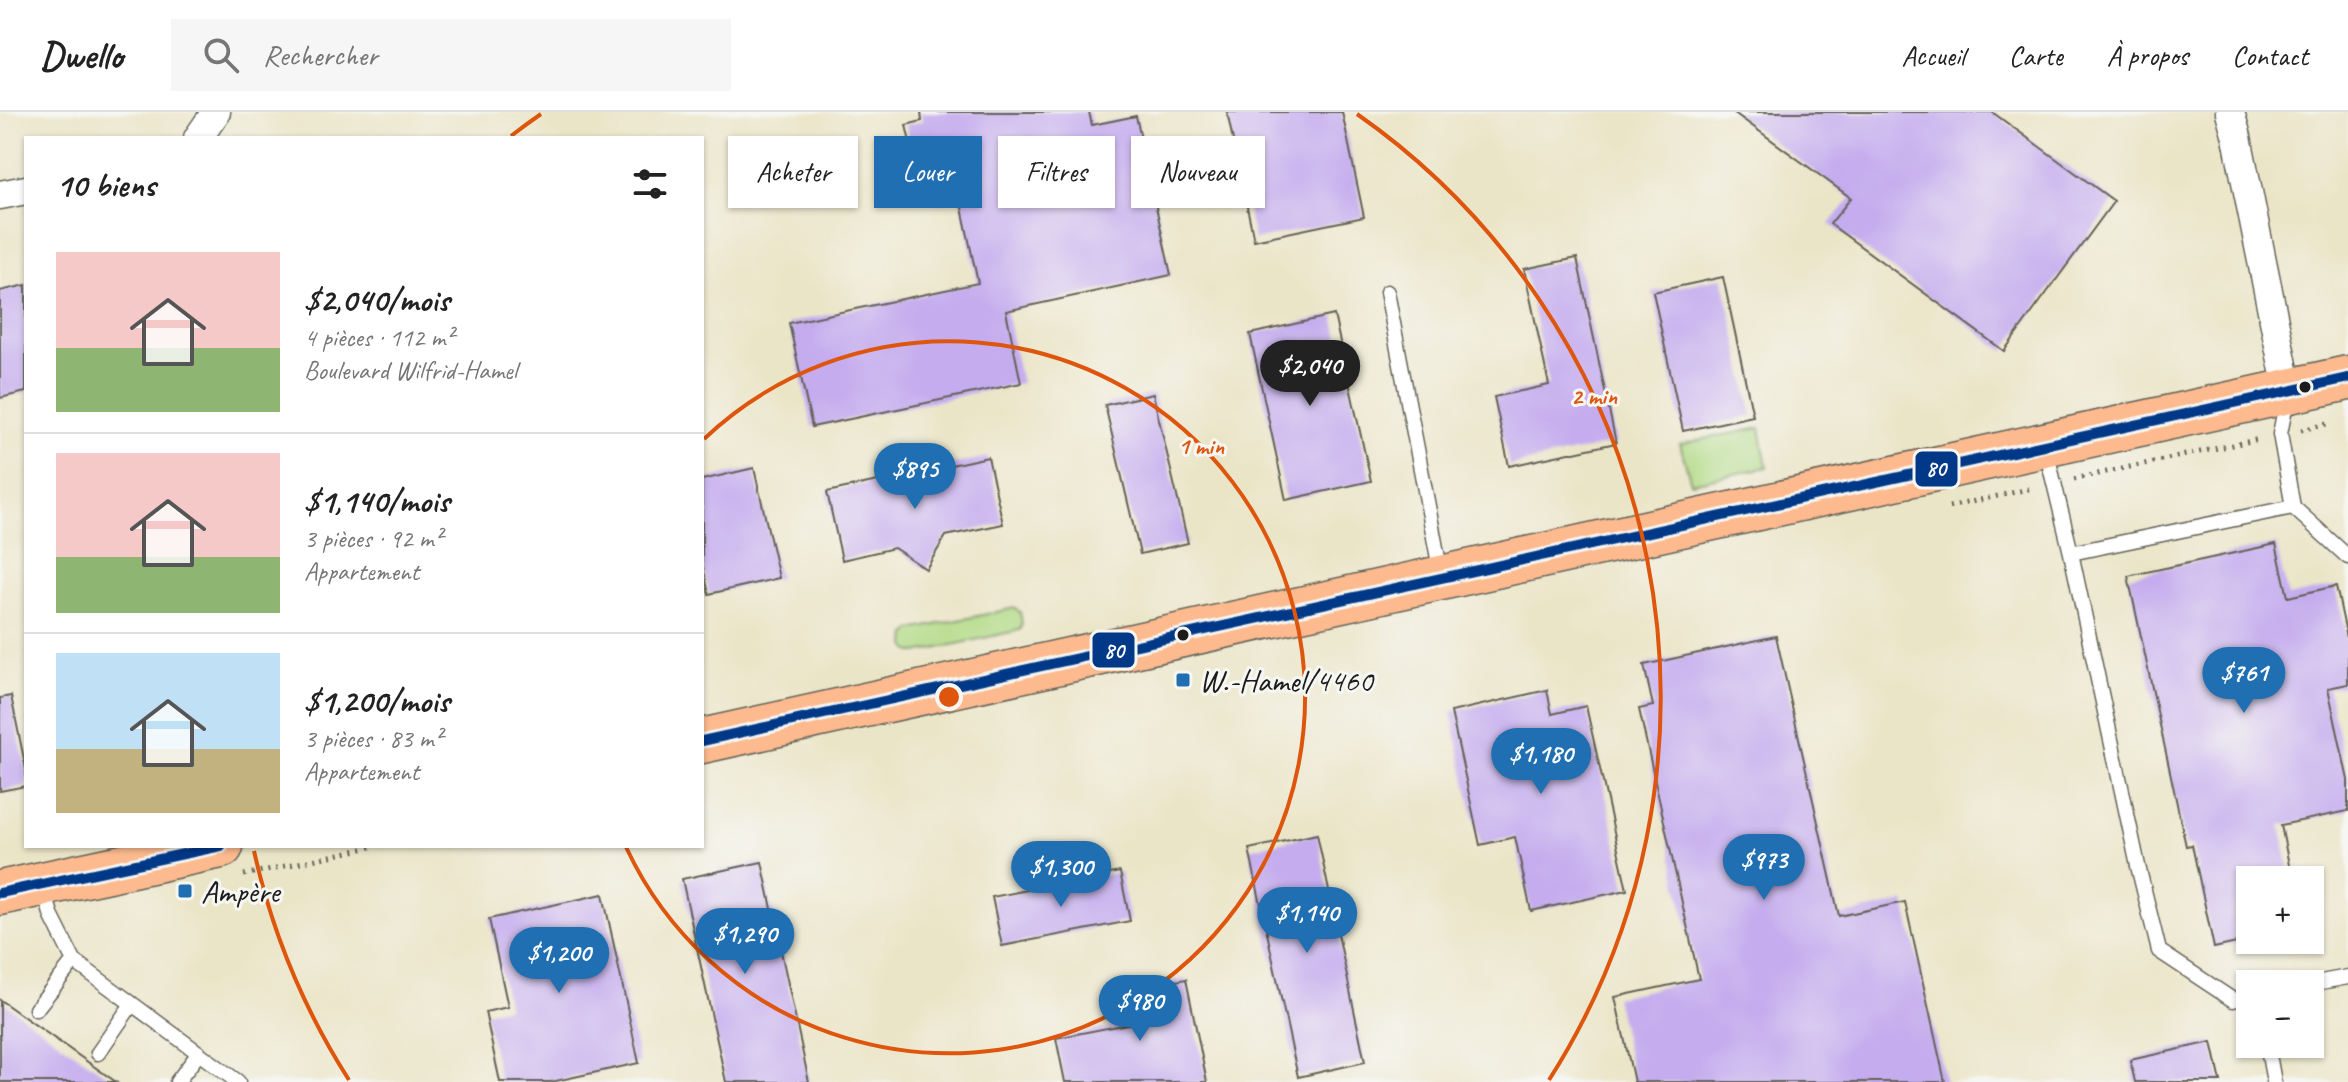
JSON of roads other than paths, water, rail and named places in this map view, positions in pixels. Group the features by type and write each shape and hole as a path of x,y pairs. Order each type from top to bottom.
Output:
{"main road":[{"path":"704,741 2348,378"},
{"path":"21,889 236,860"}],"street":[{"path":"199,136 216,112"},
{"path":"2230,112 2244,166 2288,390"},
{"path":"0,195 24,190"}],"lane":[{"path":"1387,292 1442,578"},
{"path":"2288,390 2280,434 2293,507 2348,557"},
{"path":"2045,445 2159,951 2236,999"},
{"path":"2071,553 2293,507"},
{"path":"21,889 52,917 74,961 238,1082"},
{"path":"36,1009 74,961"},
{"path":"2324,981 2348,977"},
{"path":"98,1053 132,1004"},
{"path":"177,1082 199,1053"},
{"path":"2270,1058 2274,1082"}],"place":[{"name":"W.-Hamel/4460","path":"1183,680"},
{"name":"Ampère","path":"185,891"}]}
